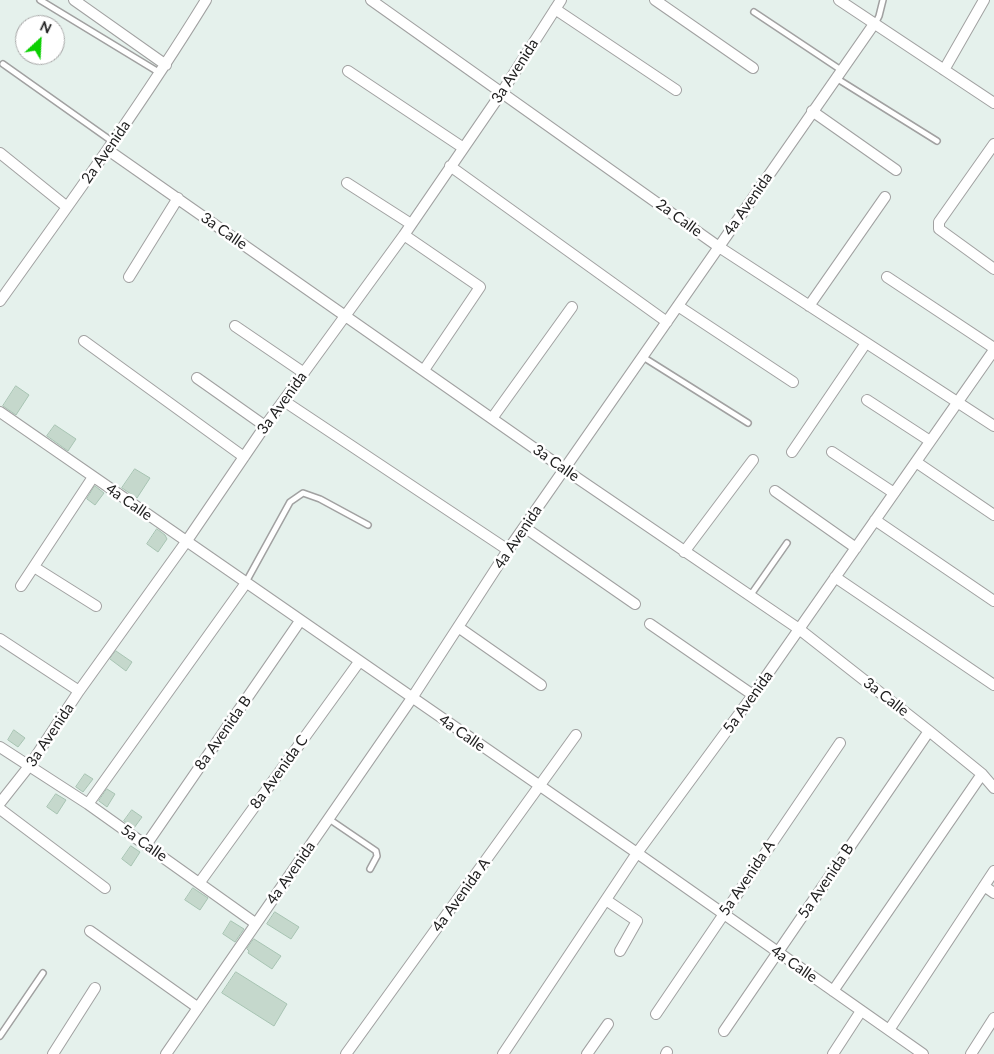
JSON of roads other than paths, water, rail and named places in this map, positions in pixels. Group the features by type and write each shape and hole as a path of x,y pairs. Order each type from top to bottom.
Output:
{"street":[{"path":"74,0 163,69"},
{"name":"2a Avenida","path":"0,301 111,146 163,69 206,0"},
{"name":"2a Calle","path":"371,0 719,247 994,426"},
{"path":"655,0 753,68"},
{"path":"839,0 994,103"},
{"path":"944,70 983,0"},
{"path":"558,4 676,90"},
{"name":"3a Avenida","path":"0,804 30,765 79,691 186,542 265,426 404,235 462,147 502,92 558,4"},
{"name":"4a Avenida","path":"166,1054 412,698 508,550 874,24"},
{"path":"348,71 462,147"},
{"path":"812,111 896,170"},
{"path":"994,144 939,222 939,229 994,269"},
{"name":"3a Calle","path":"111,146 178,198 344,315 799,630 929,731 982,774 994,788"},
{"path":"0,153 67,208"},
{"path":"450,166 667,322"},
{"path":"347,183 411,224"},
{"path":"129,278 178,198"},
{"path":"809,306 885,198"},
{"path":"404,235 480,287 424,370"},
{"path":"887,277 994,349"},
{"path":"493,418 572,306"},
{"path":"678,306 793,382"},
{"path":"236,326 304,373"},
{"path":"84,340 244,457"},
{"path":"792,452 866,343"},
{"name":"5a Avenida","path":"503,1054 638,853 799,630 994,349"},
{"path":"198,378 265,426"},
{"path":"868,400 930,441"},
{"path":"284,401 508,550"},
{"name":"4a Calle","path":"0,412 359,662 638,853 777,953 923,1054"},
{"path":"832,452 894,493"},
{"path":"684,552 753,460"},
{"path":"916,462 994,515"},
{"path":"21,586 93,477"},
{"path":"775,491 856,548"},
{"path":"876,520 994,601"},
{"path":"524,527 635,604"},
{"path":"34,567 96,606"},
{"path":"835,577 994,685"},
{"path":"88,804 246,583"},
{"name":"8a Avenida B","path":"146,845 300,621"},
{"path":"650,624 753,695"},
{"path":"458,627 541,685"},
{"path":"0,639 79,691"},
{"name":"8a Avenida C","path":"200,882 359,662"},
{"name":"5a Avenida B","path":"724,1031 929,731"},
{"name":"4a Avenida A","path":"346,1054 576,735"},
{"name":"5a Avenida A","path":"656,1014 840,742"},
{"name":"5a Calle","path":"0,747 88,804 255,923"},
{"path":"833,991 982,774"},
{"path":"0,809 104,888"},
{"path":"889,1030 994,871"},
{"path":"984,886 994,894"},
{"path":"606,900 637,921 620,951"},
{"path":"90,931 197,1007"},
{"path":"53,1054 95,988"},
{"path":"833,1054 861,1010"},
{"path":"971,1054 994,1018"},
{"path":"587,1054 608,1024"}],"lane":[{"path":"40,0 163,69"},
{"path":"874,24 879,16 882,0"},
{"path":"754,12 838,74 937,141"},
{"path":"4,64 111,146"},
{"path":"642,356 748,424"},
{"path":"246,583 290,502 302,493 320,499 368,525"},
{"path":"750,597 787,543"},
{"path":"329,819 376,851 377,856 370,869"},
{"path":"0,1036 43,973"}]}
